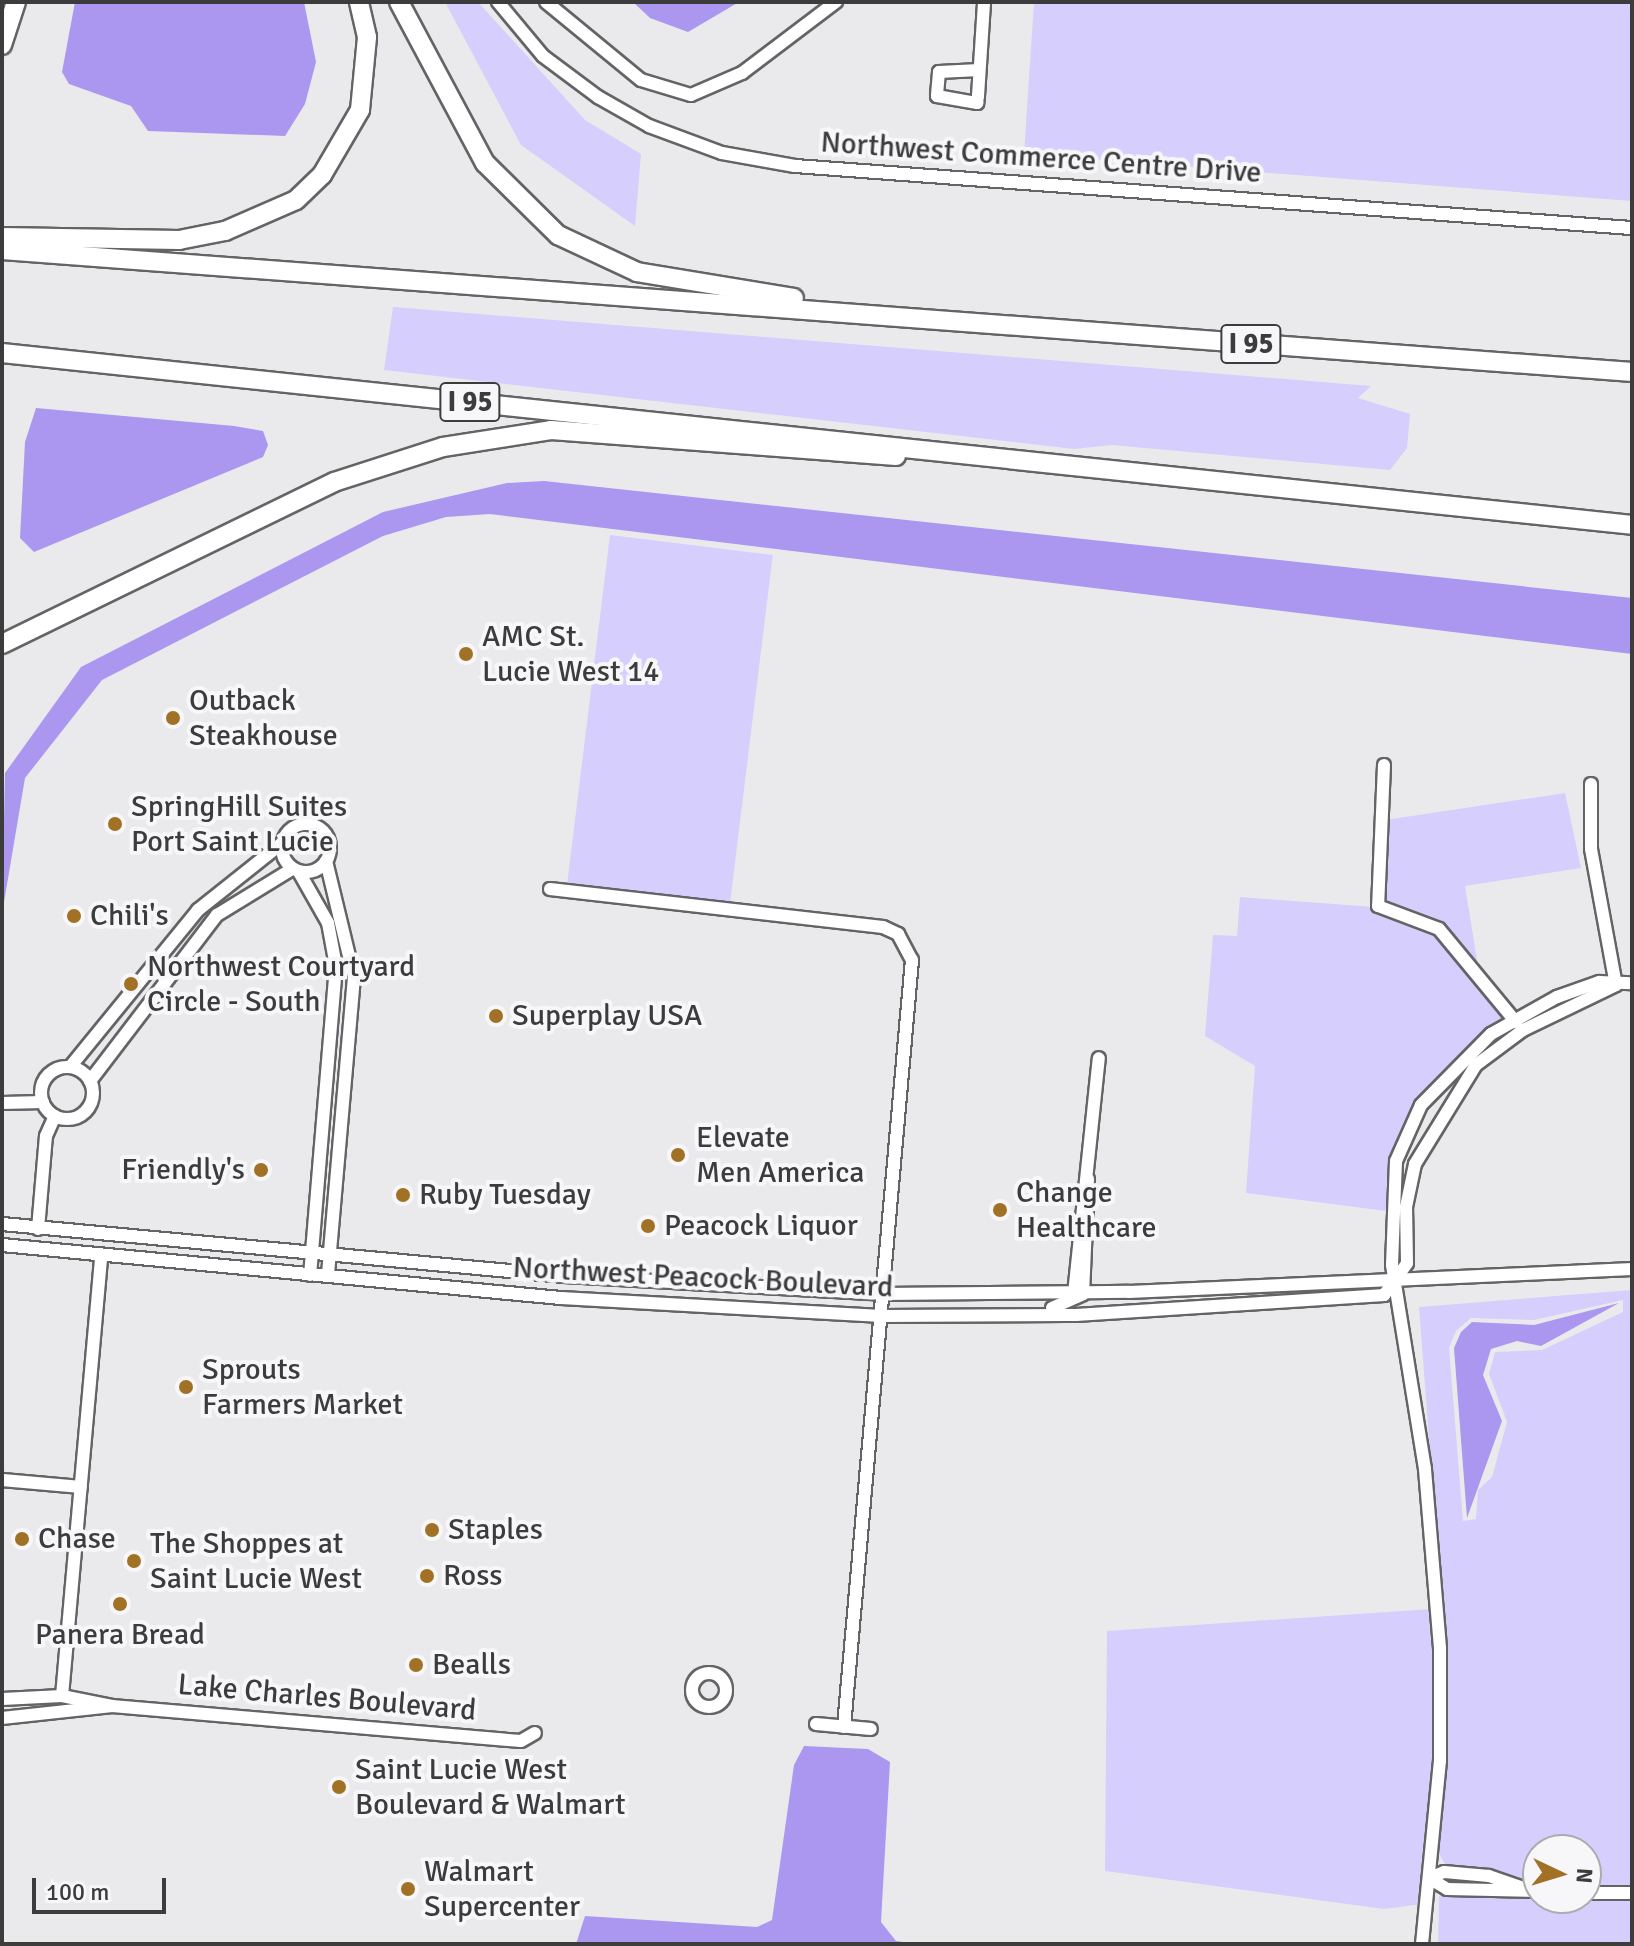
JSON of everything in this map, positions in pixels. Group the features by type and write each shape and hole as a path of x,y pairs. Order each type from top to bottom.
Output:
{"highway":[{"path":"2,45 16,2"},
{"path":"2,237 179,240 266,217 296,200 322,175 360,110 367,37 359,2"},
{"path":"399,2 485,163 558,235 648,275 870,315"},
{"name":"I 95","path":"2,250 1632,372"},
{"name":"I 95","path":"2,353 1632,525"},
{"path":"2,644 334,482 443,447 551,430 869,458 938,452"}],"street":[{"name":"Northwest Commerce Centre Drive","path":"498,2 543,56 598,97 649,126 722,153 795,166 1632,228"},
{"path":"546,2 641,80 691,95 742,73 836,2"},
{"path":"979,70 984,2"},
{"path":"1384,765 1378,906 1439,929 1523,1030"},
{"path":"1591,784 1591,849 1616,985"},
{"path":"55,1116 43,1102 46,1077 70,1067 212,897 281,844 295,826 318,827 328,839 326,861 354,954 328,1276"},
{"path":"281,844 328,923 336,966 310,1275"},
{"path":"55,1116 85,1111 90,1081 168,977 230,903 296,870 326,861"},
{"path":"550,889 860,923 898,934 912,976 844,1727"},
{"path":"154,966 168,977"},
{"path":"1422,1944 1429,1878 1440,1648 1391,1220 1396,1161 1421,1105 1514,1018 1599,982 1616,985 1632,983"},
{"path":"1399,1283 1407,1263 1406,1207 1415,1164 1476,1065 1523,1030 1616,985"},
{"path":"981,1315 1066,1307 1079,1294 1099,1058"},
{"path":"70,1067 90,1081"},
{"path":"2,1103 43,1102"},
{"path":"38,1229 46,1136 55,1116"},
{"path":"323,1131 341,1133"},
{"name":"Northwest Peacock Boulevard","path":"2,1224 312,1254 882,1294 1079,1294 1399,1283 1632,1269"},
{"name":"Northwest Peacock Boulevard","path":"2,1245 310,1275 881,1316 1236,1307 1384,1295 1399,1283"},
{"path":"62,1696 101,1255"},
{"path":"2,1480 81,1487"},
{"path":"2,1699 62,1696 112,1706"},
{"path":"2,1718 112,1706"},
{"name":"Lake Charles Boulevard","path":"112,1706 521,1741 535,1733"},
{"path":"816,1724 871,1729"},
{"path":"1429,1878 1448,1872 1489,1876 1522,1887"},
{"path":"1602,1893 1632,1893"}],"shaded area":[{"path":"75,2 304,2 316,62 305,104 285,136 148,131 131,106 69,84 62,72"},
{"path":"445,2 478,2 585,120 641,154 635,226 521,145"},
{"path":"633,2 739,2 688,32 650,18"},
{"path":"1034,2 1632,2 1632,201 1024,154"},
{"path":"393,307 1371,386 1358,398 1410,414 1407,448 1390,470 1112,445 1074,449 384,370"},
{"path":"36,408 234,426 263,431 268,445 263,457 34,552 20,538 25,442"},
{"path":"544,481 1632,598 1632,654 490,514 446,517 383,536 102,680 25,778 2,914 5,773 81,667 383,512 507,483"},
{"path":"610,535 773,555 730,906 567,886"},
{"path":"1565,793 1581,868 1465,886 1478,966 1443,926 1383,904 1385,820"},
{"path":"1240,897 1373,907 1437,933 1506,1017 1417,1103 1391,1159 1386,1211 1246,1193 1255,1066 1205,1036 1213,935 1237,936"},
{"path":"1632,1290 1632,1887 1602,1886 1602,1834 1522,1834 1522,1882 1446,1866 1438,1852 1445,1648 1419,1307","holes":["1623,1300 1623,1312 1542,1350 1495,1352 1489,1374 1507,1422 1492,1477 1478,1490 1476,1519 1463,1521 1449,1348 1456,1331 1471,1318 1534,1320"]},
{"path":"1619,1303 1541,1346 1517,1341 1491,1349 1483,1375 1502,1421 1467,1518 1454,1348 1461,1332 1472,1322 1534,1325"},
{"path":"1432,1609 1434,1762 1422,1904 1384,1909 1105,1871 1107,1631"},
{"path":"804,1746 868,1749 890,1762 881,1922 896,1941 920,1944 576,1944 585,1916 757,1927 772,1920 794,1765"},
{"path":"1439,1896 1522,1897 1522,1914 1602,1914 1602,1899 1632,1899 1631,1944 1438,1944"}],"place":[{"name":"AMC St. Lucie West 14","path":"466,654"},
{"name":"Outback Steakhouse","path":"173,718"},
{"name":"SpringHill Suites Port Saint Lucie","path":"115,824"},
{"name":"Chili's","path":"74,916"},
{"name":"Northwest Courtyard Circle - South","path":"131,984"},
{"name":"Superplay USA","path":"496,1016"},
{"name":"Elevate Men America","path":"678,1155"},
{"name":"Friendly's","path":"261,1170"},
{"name":"Ruby Tuesday","path":"403,1195"},
{"name":"Change Healthcare","path":"1000,1210"},
{"name":"Peacock Liquor","path":"648,1226"},
{"name":"Sprouts Farmers Market","path":"186,1387"},
{"name":"Staples","path":"432,1530"},
{"name":"Chase","path":"22,1539"},
{"name":"The Shoppes at Saint Lucie West","path":"134,1561"},
{"name":"Ross","path":"427,1576"},
{"name":"Panera Bread","path":"120,1604"},
{"name":"Bealls","path":"416,1665"},
{"name":"Saint Lucie West Boulevard & Walmart","path":"339,1787"},
{"name":"Walmart Supercenter","path":"408,1889"}]}
